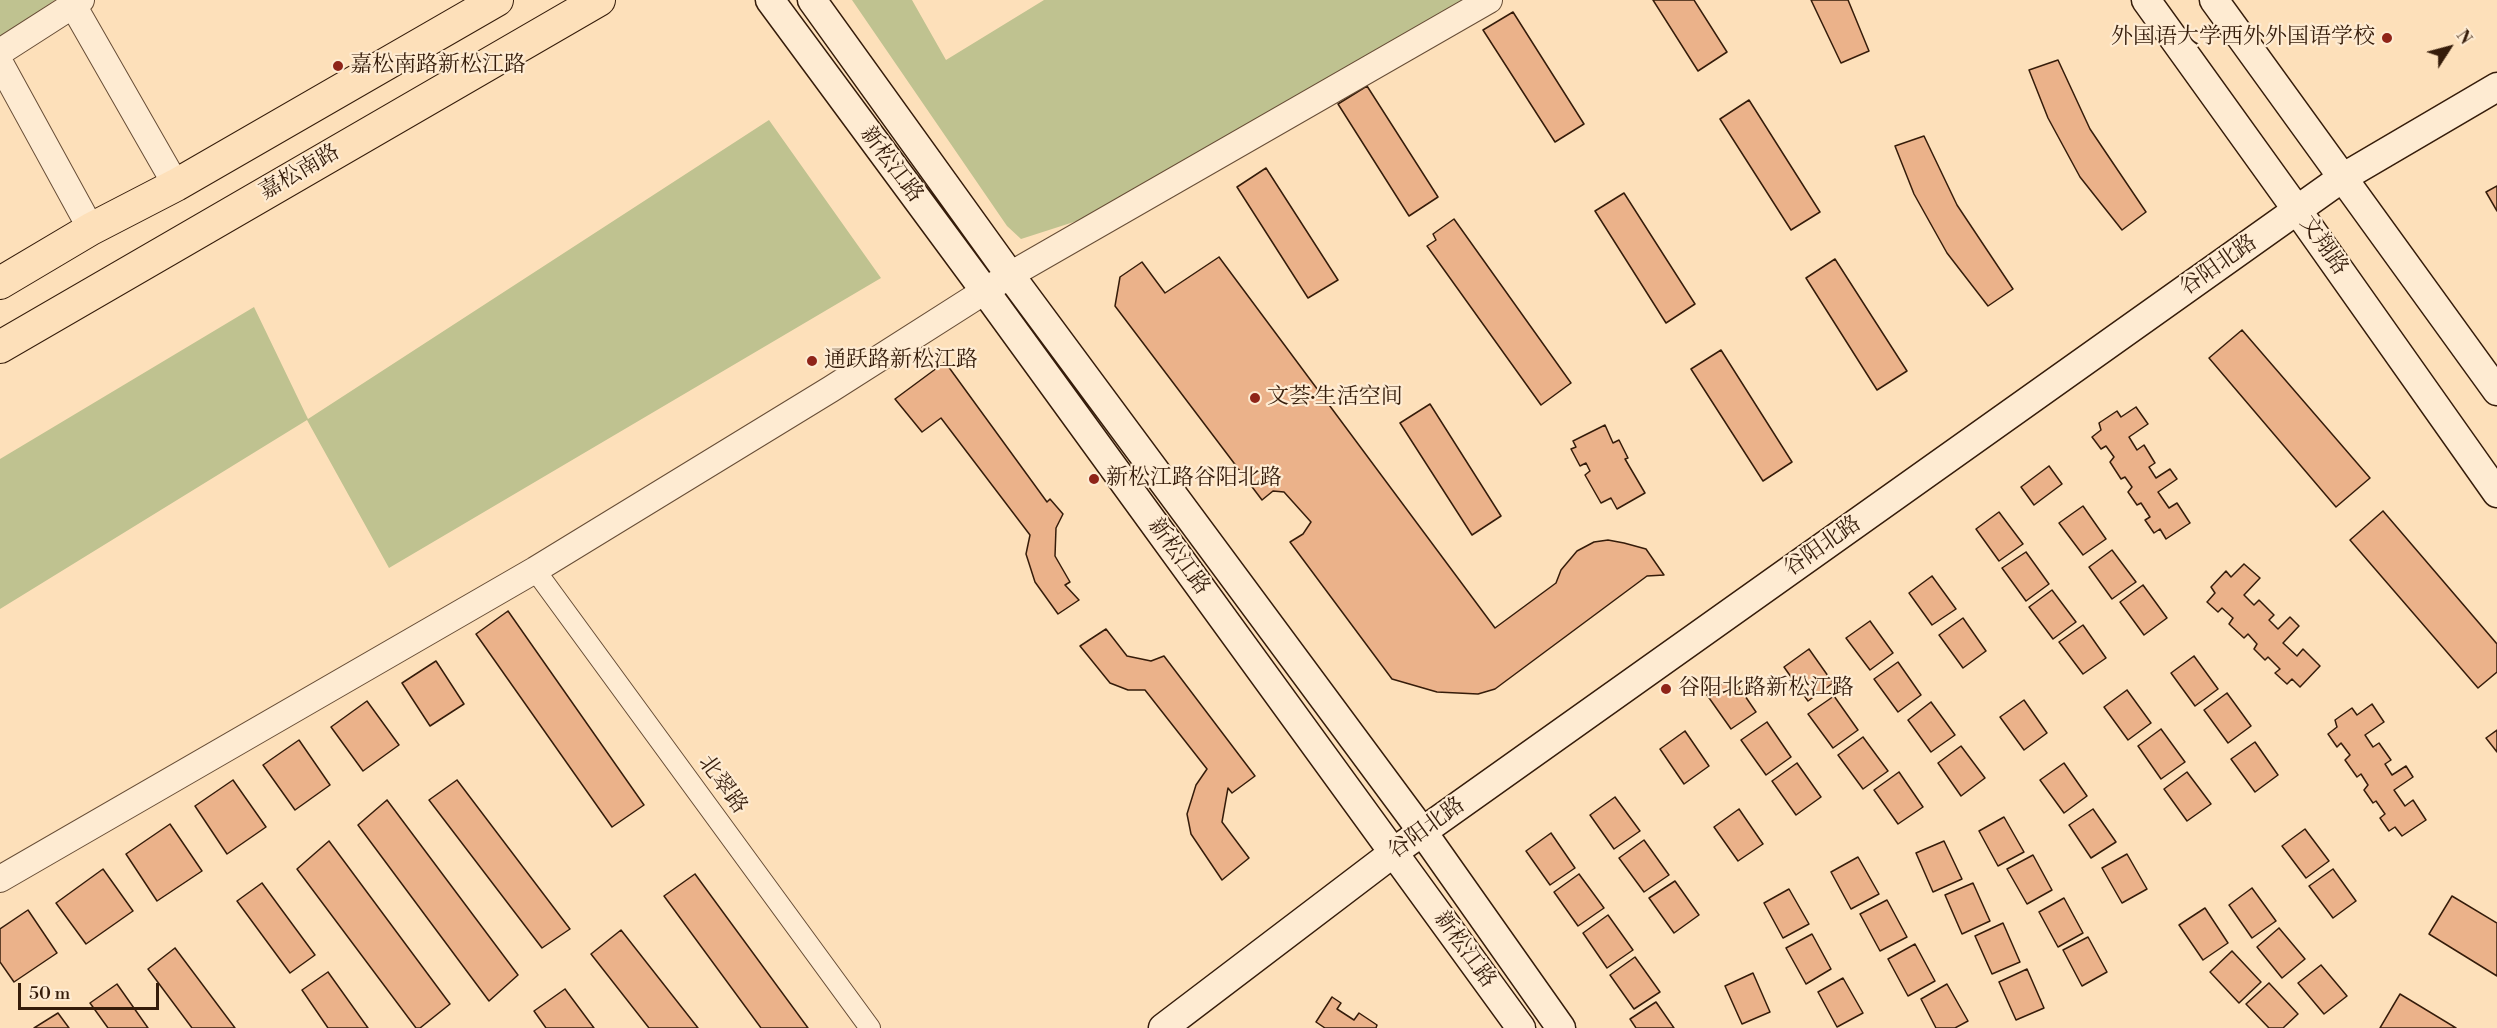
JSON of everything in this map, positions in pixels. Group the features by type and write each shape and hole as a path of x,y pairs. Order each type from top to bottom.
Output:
{"main road":[{"path":"0,283 91,229 176,185 497,0"},
{"name":"嘉松南路","path":"0,347 599,0"},
{"name":"新松江路","path":"770,0 985,291 1521,1028"},
{"name":"新松江路","path":"812,0 1010,275 1422,831 1561,1028"},
{"name":"文翔路","path":"2146,0 2497,493"},
{"path":"2214,0 2497,390"},
{"name":"谷阳北路","path":"1163,1028 1422,831 2342,178 2497,87"}],"street":[{"path":"0,879 535,570 831,389 1010,275 1489,0"},
{"path":"0,52 77,3 176,185"},
{"path":"0,63 91,229"},
{"name":"北翠路","path":"535,570 870,1028"}],"green space":[{"path":"0,0 55,0 0,37"},
{"path":"852,0 912,0 946,60 1044,0 1465,0 1080,220 1021,239 1007,226"},
{"path":"769,120 881,278 389,568 307,420 0,609 0,459 254,307 308,419"}],"building":[{"path":"1653,0 1694,0 1727,52 1698,71"},
{"path":"1811,0 1848,0 1869,51 1841,63"},
{"path":"1513,12 1584,124 1555,142 1483,30"},
{"path":"2058,60 2090,129 2146,212 2122,230 2080,177 2048,118 2029,70"},
{"path":"1367,86 1438,197 1409,216 1338,104"},
{"path":"1749,100 1820,212 1791,230 1720,119"},
{"path":"1924,136 1957,205 2013,289 1988,306 1947,253 1914,194 1895,146"},
{"path":"1266,168 1338,280 1308,298 1237,187"},
{"path":"2497,186 2497,211 2486,192"},
{"path":"1624,193 1695,304 1666,323 1595,211"},
{"path":"1454,219 1571,383 1541,405 1427,246 1436,240 1433,234"},
{"name":"文荟·生活空间","path":"1219,257 1495,628 1556,583 1561,570 1577,551 1594,542 1608,540 1646,549 1664,575 1647,576 1495,689 1478,694 1437,692 1392,679 1290,542 1303,534 1311,522 1284,492 1273,491 1262,500 1115,306 1120,277 1142,262 1165,293"},
{"path":"1835,259 1907,371 1877,390 1806,278"},
{"path":"2242,330 2370,478 2336,507 2209,358"},
{"path":"1721,350 1792,462 1763,481 1691,369"},
{"path":"945,362 1047,502 1050,499 1063,514 1056,528 1055,556 1070,582 1065,585 1079,600 1058,614 1035,582 1026,554 1030,535 941,418 922,432 895,399"},
{"path":"1430,404 1501,516 1472,535 1400,423"},
{"path":"2136,407 2148,424 2129,437 2137,450 2144,445 2155,463 2149,467 2156,478 2170,469 2177,479 2158,492 2169,508 2177,503 2190,523 2166,539 2160,529 2154,533 2145,520 2150,517 2141,503 2137,505 2128,492 2132,487 2125,477 2121,479 2110,462 2114,457 2106,446 2101,449 2092,437 2101,430 2099,423 2117,411 2121,417"},
{"path":"1605,425 1613,443 1619,440 1628,458 1625,459 1645,493 1617,509 1611,498 1601,503 1585,475 1590,471 1586,463 1580,466 1571,449 1576,447 1573,441"},
{"path":"2049,466 2062,484 2034,505 2021,487"},
{"path":"2083,506 2106,539 2083,555 2059,523"},
{"path":"2383,511 2497,644 2497,672 2478,688 2350,540"},
{"path":"1999,512 2023,544 1999,561 1976,529"},
{"path":"2112,550 2136,582 2112,599 2089,567"},
{"path":"2026,552 2049,584 2026,601 2002,568"},
{"path":"2244,564 2260,578 2244,595 2254,605 2259,600 2274,615 2269,620 2278,629 2290,617 2299,626 2283,643 2297,656 2303,649 2320,666 2300,687 2292,679 2287,684 2275,673 2280,669 2268,657 2265,660 2254,649 2257,644 2248,634 2244,638 2229,624 2233,618 2222,608 2218,612 2207,602 2215,593 2211,587 2226,571 2231,577"},
{"path":"1932,576 1956,609 1932,625 1909,593"},
{"path":"2143,585 2167,618 2144,635 2120,602"},
{"path":"2052,590 2076,622 2053,639 2029,607"},
{"path":"508,611 644,805 612,827 476,634"},
{"path":"1963,618 1986,651 1963,668 1939,635"},
{"path":"1870,621 1893,653 1870,670 1846,638"},
{"path":"2083,625 2106,658 2083,674 2059,642"},
{"path":"1106,629 1127,656 1151,661 1164,656 1255,776 1232,793 1228,788 1222,822 1249,858 1222,880 1191,834 1187,814 1196,785 1207,769 1145,690 1128,690 1110,683 1080,646"},
{"path":"1809,649 1833,683 1808,701 1784,667"},
{"path":"2194,656 2218,689 2195,706 2171,673"},
{"path":"436,661 464,704 430,726 402,683"},
{"path":"1898,662 1921,695 1898,712 1874,679"},
{"path":"1732,677 1756,712 1731,729 1707,695"},
{"path":"2127,690 2151,723 2128,740 2104,707"},
{"path":"2227,693 2251,726 2228,743 2204,710"},
{"path":"1834,696 1858,730 1833,748 1808,714"},
{"path":"2024,700 2047,733 2024,750 2000,717"},
{"path":"367,701 399,745 363,771 331,727"},
{"path":"1931,702 1955,735 1931,752 1908,720"},
{"path":"2372,704 2384,722 2365,735 2373,747 2379,743 2391,760 2385,764 2392,775 2406,766 2413,777 2394,790 2405,806 2413,800 2426,820 2402,836 2395,827 2389,831 2380,818 2385,814 2364,790 2368,785 2361,774 2357,777 2345,760 2350,755 2341,743 2337,747 2328,734 2337,727 2335,720 2352,708 2357,715"},
{"path":"1767,722 1791,757 1766,775 1741,740"},
{"path":"2161,729 2185,762 2161,779 2138,746"},
{"path":"2497,730 2497,752 2486,738"},
{"path":"1685,731 1709,766 1684,784 1660,749"},
{"path":"1863,737 1888,771 1863,789 1838,755"},
{"path":"299,740 330,785 295,810 263,765"},
{"path":"2255,742 2278,775 2255,792 2231,759"},
{"path":"1961,746 1985,778 1961,796 1938,763"},
{"path":"1797,763 1821,797 1796,815 1772,781"},
{"path":"2064,763 2087,796 2064,813 2040,780"},
{"path":"1899,772 1923,807 1898,824 1874,790"},
{"path":"2187,772 2211,804 2187,821 2164,789"},
{"path":"233,780 266,827 227,854 195,806"},
{"path":"457,780 570,929 542,948 429,800"},
{"path":"1615,797 1640,831 1614,849 1590,815"},
{"path":"387,800 518,975 489,1001 358,825"},
{"path":"1739,809 1763,844 1738,861 1714,827"},
{"path":"2093,809 2116,842 2091,858 2069,825"},
{"path":"2004,817 2024,852 1998,866 1979,831"},
{"path":"170,824 202,871 157,901 126,854"},
{"path":"2305,829 2329,861 2306,878 2282,846"},
{"path":"1551,833 1575,868 1550,885 1526,851"},
{"path":"1644,840 1669,875 1644,892 1619,858"},
{"path":"329,841 450,1004 420,1028 416,1028 297,869"},
{"path":"1944,841 1962,879 1933,892 1916,853"},
{"path":"2127,854 2147,889 2122,903 2102,868"},
{"path":"2033,855 2052,890 2027,904 2007,869"},
{"path":"1858,857 1879,894 1851,909 1831,872"},
{"path":"103,869 133,911 86,944 56,903"},
{"path":"2333,869 2356,901 2333,918 2309,886"},
{"path":"695,874 808,1028 761,1028 664,896"},
{"path":"1579,874 1604,908 1578,926 1554,892"},
{"path":"1675,881 1699,915 1674,933 1649,898"},
{"path":"262,883 315,955 290,973 237,901"},
{"path":"1973,883 1990,921 1962,934 1945,895"},
{"path":"2252,888 2276,921 2252,938 2229,905"},
{"path":"1789,889 1809,924 1783,938 1764,903"},
{"path":"2452,896 2497,923 2497,976 2429,934"},
{"path":"2064,898 2083,933 2058,947 2039,912"},
{"path":"1887,900 1907,937 1880,951 1860,914"},
{"path":"2205,908 2228,943 2203,960 2179,925"},
{"path":"28,910 57,953 14,982 0,962 0,929"},
{"path":"1608,915 1633,950 1607,968 1583,933"},
{"path":"2003,923 2020,962 1992,974 1975,936"},
{"path":"2279,928 2305,959 2282,978 2257,947"},
{"path":"621,930 698,1028 649,1028 591,954"},
{"path":"1812,934 1831,969 1806,984 1786,948"},
{"path":"2088,937 2107,972 2082,986 2063,950"},
{"path":"1915,944 1935,981 1908,996 1888,959"},
{"path":"175,948 235,1028 192,1028 148,969"},
{"path":"2232,951 2261,982 2239,1003 2210,972"},
{"path":"1635,957 1660,992 1634,1009 1610,975"},
{"path":"2321,965 2347,996 2324,1014 2298,983"},
{"path":"2027,969 2044,1008 2016,1020 1999,982"},
{"path":"328,972 368,1028 328,1028 302,990"},
{"path":"1753,973 1770,1012 1742,1024 1725,986"},
{"path":"1843,978 1863,1013 1837,1027 1818,992"},
{"path":"2269,983 2298,1014 2283,1028 2269,1028 2246,1004"},
{"path":"117,984 148,1028 108,1028 90,1003"},
{"path":"1947,984 1968,1021 1955,1028 1936,1028 1921,999"},
{"path":"565,989 594,1028 546,1028 534,1011"},
{"path":"2400,994 2456,1028 2380,1028"},
{"path":"1332,997 1341,1003 1337,1009 1354,1020 1359,1013 1377,1025 1376,1028 1325,1028 1316,1022"},
{"path":"1656,1002 1674,1028 1636,1028 1630,1019"},
{"path":"58,1013 69,1028 34,1028"}],"place":[{"name":"外国语大学西外外国语学校","path":"2387,38"},
{"name":"嘉松南路新松江路","path":"338,66"},
{"name":"通跃路新松江路","path":"812,361"},
{"name":"文荟·生活空间","path":"1255,398"},
{"name":"新松江路谷阳北路","path":"1094,479"},
{"name":"谷阳北路新松江路","path":"1666,689"}]}
